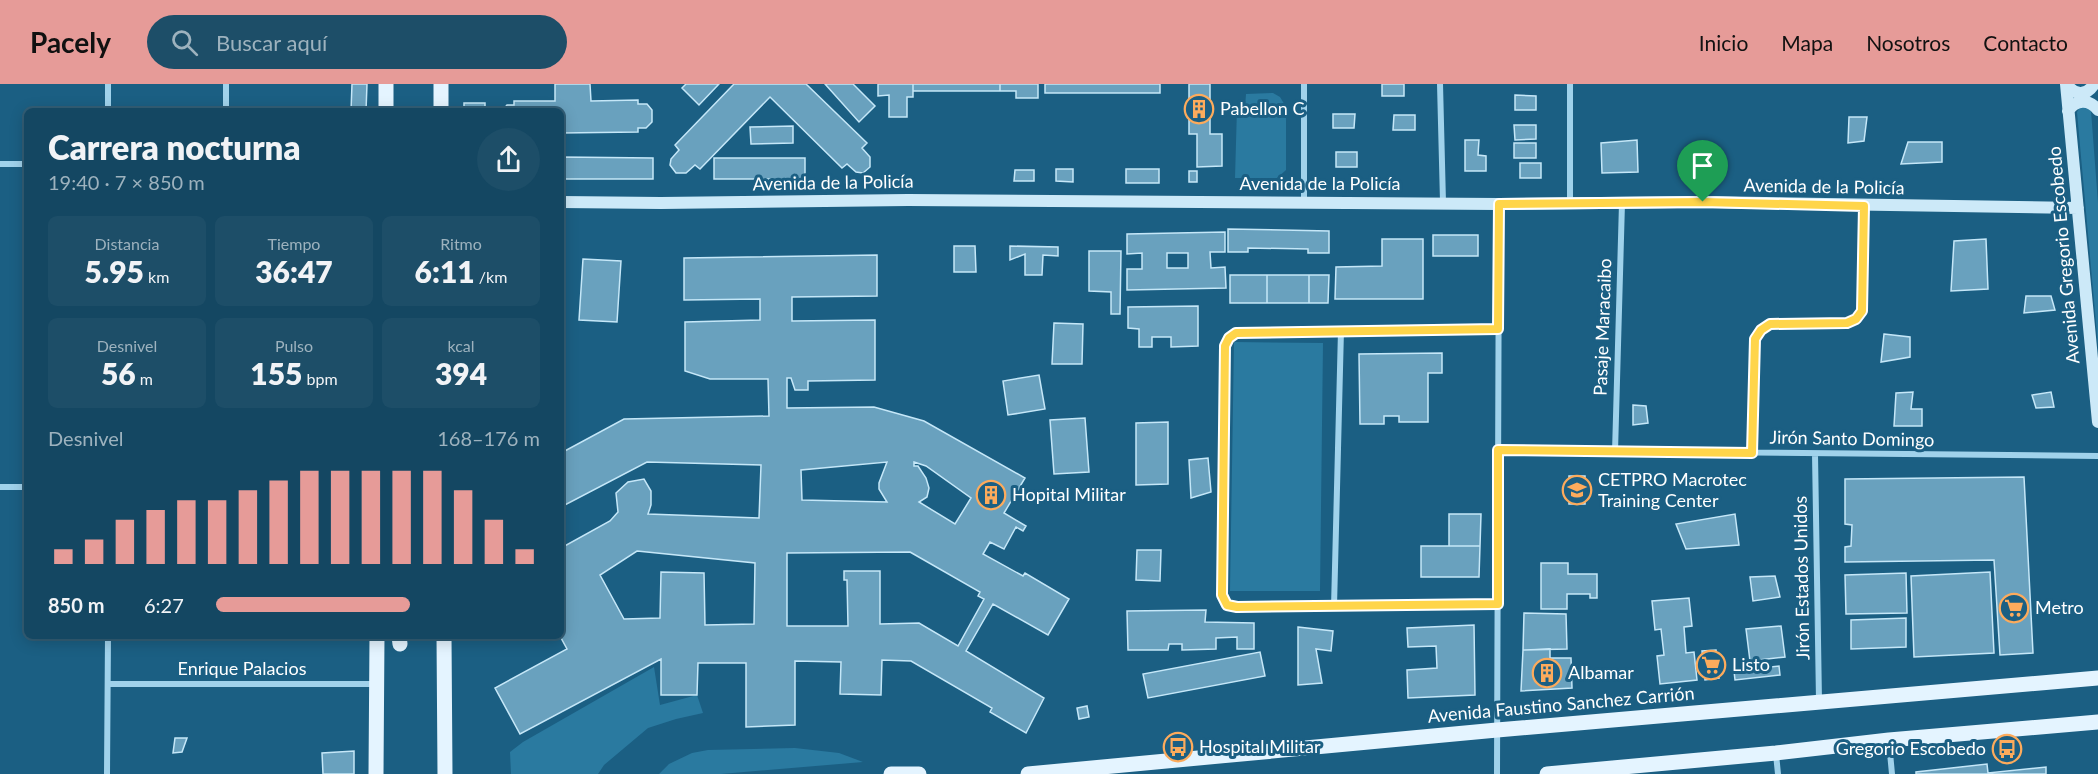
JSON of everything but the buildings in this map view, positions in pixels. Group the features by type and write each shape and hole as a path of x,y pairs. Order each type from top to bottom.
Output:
{"main road":[{"path":"386,84 386,108"},
{"path":"441,84 441,108"},
{"path":"376,774 377,639"},
{"path":"444,639 445,774"},
{"name":"Avenida Faustino Sanchez Carrión","path":"1028,774 1102,770 1497,730 2098,678"},
{"path":"1547,774 1662,768 1889,740 2098,722"},
{"path":"891,774 919,774"}],"street":[{"path":"108,84 108,108"},
{"path":"226,84 226,108"},
{"path":"1304,84 1305,203"},
{"path":"1440,84 1443,202"},
{"path":"1570,84 1570,203"},
{"path":"2066,84 2074,92 2081,94 2088,92 2095,84"},
{"name":"Avenida Gregorio Escobedo","path":"2066,84 2098,422"},
{"path":"2095,84 2098,111"},
{"path":"2068,111 2072,106 2083,101 2089,102 2098,111"},
{"path":"0,164 24,164"},
{"name":"Avenida de la Policía","path":"564,202 908,200 1443,202 2078,208"},
{"name":"Pasaje Maracaibo","path":"1615,452 1622,203"},
{"path":"1497,774 1499,204"},
{"path":"1752,453 1755,339 1761,330 1770,324 1847,323 1856,319 1862,311 1864,206"},
{"path":"1498,329 1236,333 1229,338 1225,346 1222,595 1227,605 1237,607 1498,604"},
{"path":"1334,607 1341,330"},
{"path":"2090,337 2098,349"},
{"name":"Jirón Santo Domingo","path":"1498,450 2098,456"},
{"name":"Jirón Estados Unidos","path":"1815,454 1819,701"},
{"path":"0,487 24,487"},
{"path":"107,774 108,639"},
{"name":"Enrique Palacios","path":"108,684 376,684"},
{"path":"1889,740 1892,774"},
{"path":"1776,753 1778,774"}],"shaded area":[{"path":"1273,93 1280,97 1286,107 1286,170 1277,178 1235,178 1237,108 1245,108 1246,94"},
{"path":"2084,106 2091,111 2098,203 2098,345 2077,112 2080,107"},
{"path":"1234,342 1323,343 1320,591 1230,591"},
{"path":"654,667 660,705 697,695 703,713 648,728 604,765 598,774 511,774 510,752 523,742"},
{"path":"795,748 839,753 863,762 721,774 659,774 669,764 692,753 708,750"}],"place":[{"name":"Pabellon C","path":"1199,109"},
{"name":"CETPRO Macrotec Training Center","path":"1577,490"},
{"name":"Hopital Militar","path":"991,495"},
{"name":"Metro","path":"2014,608"},
{"name":"Listo","path":"1711,665"},
{"name":"Albamar","path":"1547,673"},
{"name":"Hospital Militar","path":"1178,747"},
{"name":"Gregorio Escobedo","path":"2007,749"}],"route":[{"path":"1703,202 1864,206 1862,311 1856,319 1847,323 1770,324 1761,330 1755,339 1752,453 1498,450 1498,604 1334,607 1237,607 1227,605 1222,595 1225,346 1229,338 1236,333 1498,329 1499,204 1703,202"}]}
